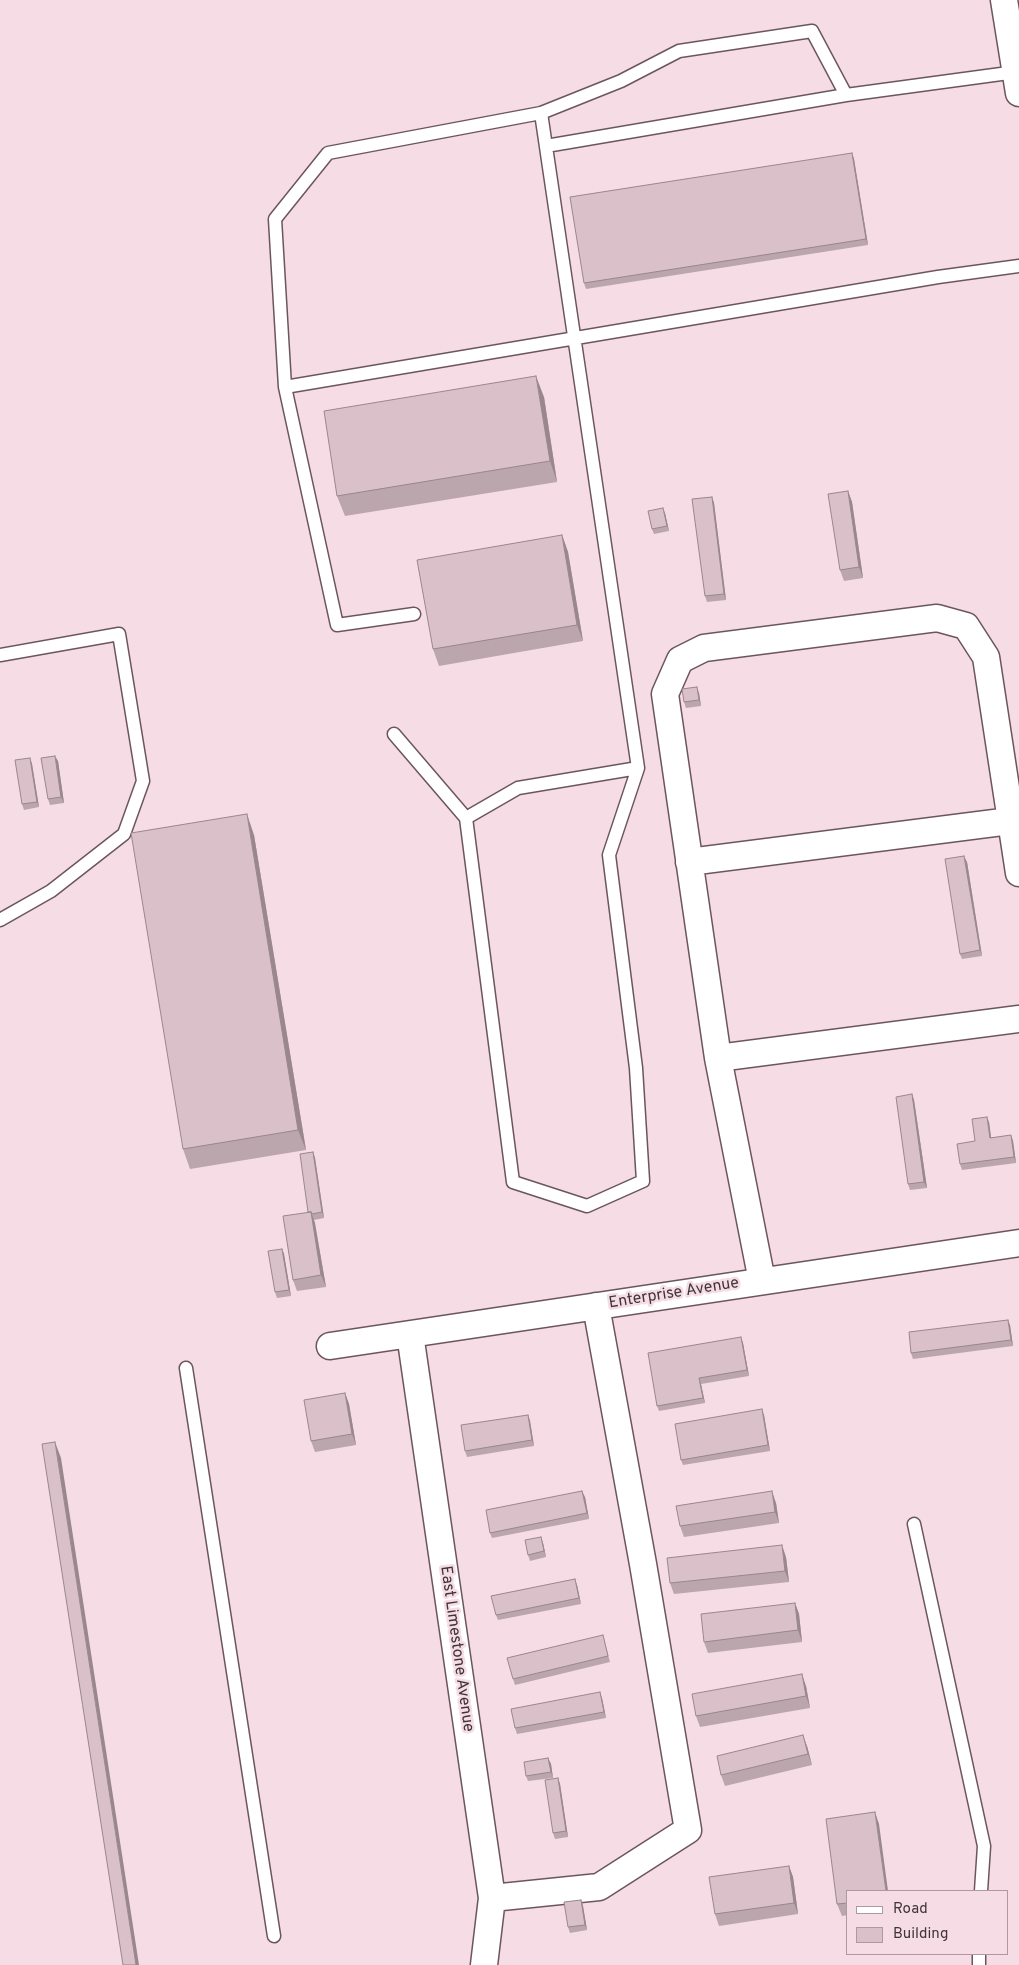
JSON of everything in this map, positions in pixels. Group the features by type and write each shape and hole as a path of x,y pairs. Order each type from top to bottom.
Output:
{"street":[{"path":"1004,0 1017,83"},
{"path":"762,1281 718,1058 664,694 680,660 704,648 937,618 966,626 986,657 1019,873"},
{"path":"688,862 1010,821"},
{"path":"718,1058 1019,1018"},
{"name":"Enterprise Avenue","path":"330,1346 1019,1243"},
{"path":"492,1898 599,1887 688,1830 643,1564 596,1306"},
{"name":"East Limestone Avenue","path":"410,1334 492,1898 484,1965"}],"lane":[{"path":"414,614 337,625 285,387 275,219 328,153 541,112 621,81 679,51 812,31 846,95"},
{"path":"546,146 846,95 1017,83"},
{"path":"394,734 466,818 513,1182 587,1206 643,1181 636,1068 609,855 638,768 541,112"},
{"path":"285,387 938,277 1019,266"},
{"path":"0,655 120,634 143,781 124,834 51,892 0,920"},
{"path":"466,818 518,788 638,768"},
{"path":"186,1368 274,1936"},
{"path":"914,1524 984,1846 981,1890"}],"building":[{"path":"852,153 866,239 584,283 570,197"},
{"path":"536,376 550,461 337,496 324,411"},
{"path":"848,491 859,567 840,570 828,494"},
{"path":"712,497 724,594 705,596 692,499"},
{"path":"663,508 667,526 652,529 648,511"},
{"path":"562,535 577,625 433,649 417,560"},
{"path":"697,687 699,700 684,702 682,689"},
{"path":"55,756 61,797 48,799 41,758"},
{"path":"30,758 37,802 22,804 15,760"},
{"path":"247,814 298,1130 183,1149 131,833"},
{"path":"964,856 980,950 960,954 945,859"},
{"path":"912,1094 924,1182 908,1184 896,1097"},
{"path":"987,1117 990,1138 1011,1135 1014,1157 960,1164 957,1144 975,1141 972,1119"},
{"path":"313,1152 322,1212 312,1214 308,1212 300,1154"},
{"path":"311,1212 321,1275 293,1280 283,1216"},
{"path":"282,1249 289,1290 275,1292 268,1251"},
{"path":"1008,1320 1011,1340 911,1353 909,1332"},
{"path":"741,1337 747,1370 699,1378 703,1398 657,1406 648,1353"},
{"path":"345,1393 352,1434 311,1441 304,1400"},
{"path":"762,1409 768,1445 681,1460 675,1424"},
{"path":"528,1415 532,1440 465,1451 461,1425"},
{"path":"55,1442 136,1965 123,1965 42,1444"},
{"path":"582,1491 587,1513 490,1533 486,1510"},
{"path":"772,1491 775,1512 680,1526 676,1506"},
{"path":"541,1537 544,1551 528,1555 525,1540"},
{"path":"782,1545 785,1571 670,1583 667,1558"},
{"path":"575,1579 579,1598 496,1615 491,1596"},
{"path":"795,1603 798,1630 704,1642 701,1614"},
{"path":"603,1635 608,1656 513,1679 507,1658"},
{"path":"802,1674 806,1696 696,1716 692,1694"},
{"path":"600,1692 604,1712 515,1728 511,1709"},
{"path":"803,1735 808,1754 721,1775 717,1756"},
{"path":"548,1758 551,1772 526,1776 524,1762"},
{"path":"558,1778 566,1831 553,1833 545,1780"},
{"path":"875,1812 886,1890 846,1890 846,1903 837,1904 826,1819"},
{"path":"789,1866 794,1903 715,1914 709,1877"},
{"path":"581,1900 585,1925 568,1927 564,1902"}]}
